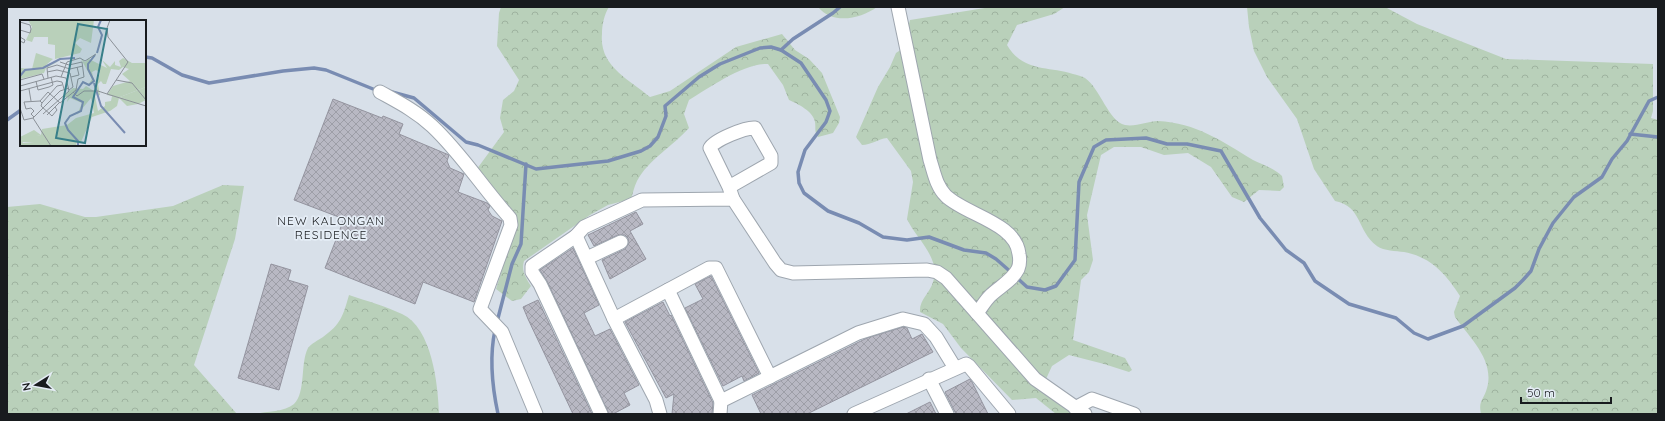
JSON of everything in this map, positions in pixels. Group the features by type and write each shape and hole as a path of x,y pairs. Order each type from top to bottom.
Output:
{"street":[{"path":"898,7 937,184 945,195 956,203 1001,227 1016,241 1020,262 1015,273 989,296 977,313"},
{"path":"380,92 411,109 432,126 456,151 510,218 511,225 480,309 502,332 536,414"},
{"path":"602,414 540,284 532,272 532,266 534,263 576,236 584,227 642,200 731,193 771,163 771,156 755,128 748,128 715,142 710,148 731,193 775,263 781,270 793,273 927,270 937,272 946,278 1035,379 1080,411 1092,399 1134,414"},
{"path":"576,236 614,319 656,400 660,414"},
{"path":"587,258 621,242"},
{"path":"614,319 708,268 716,268 770,377"},
{"path":"668,290 721,408 770,377 858,333 903,319 924,324 936,337 955,368"},
{"path":"854,414 929,379 966,364 1009,414"},
{"path":"929,379 946,414"}],"green space":[{"path":"501,7 609,7 602,31 602,45 605,55 617,71 650,97 670,91 736,47 782,34 795,50 809,59 822,73 840,117 839,123 833,133 818,137 814,118 805,108 789,100 783,85 768,64 748,68 727,77 689,100 684,114 689,128 642,173 636,183 631,199 608,205 590,215 524,261 524,271 531,286 521,299 512,301 496,289 517,222 512,215 471,177 504,132 500,118 503,100 514,91 519,80 497,46 499,13"},
{"path":"818,7 877,7 863,15 839,18 824,13"},
{"path":"991,7 1065,7 1054,14 1017,25 1007,45 1013,54 1020,60 1036,67 1085,78 1095,89 1109,111 1119,123 1125,125 1138,125 1158,121 1185,125 1208,134 1282,176 1284,187 1280,191 1259,190 1244,202 1232,197 1211,167 1188,153 1164,155 1141,147 1114,147 1101,155 1087,215 1093,260 1089,272 1081,280 1073,340 1125,358 1132,370 1129,372 1069,355 1052,366 1046,379 1074,414 1056,414 1036,398 1012,400 961,348 943,324 920,312 921,304 932,286 935,273 931,256 907,219 913,182 911,171 887,138 862,145 856,137 878,87 890,67 896,53 902,49 910,20"},
{"path":"1247,7 1385,7 1417,24 1506,59 1653,64 1653,111 1651,118 1658,120 1658,414 1481,414 1480,406 1487,388 1487,368 1479,350 1455,317 1454,312 1460,296 1443,274 1430,262 1414,254 1387,250 1377,246 1370,240 1350,208 1335,201 1314,169 1297,119 1267,77 1254,51"},
{"path":"223,185 244,186 235,239 194,365 237,414 7,414 7,207 40,204 85,217 96,217 173,206"},
{"path":"349,295 402,314 412,321 420,331 427,344 435,373 439,414 256,414 286,409 294,404 298,399 302,385 304,361 308,348 338,324"}],"building":[{"path":"333,99 382,118 383,116 403,124 399,134 449,155 447,161 450,168 464,174 458,192 487,203 490,206 488,210 492,216 502,221 474,302 423,282 415,304 325,268 344,219 294,200"},
{"path":"636,212 643,224 630,231 646,259 610,279 602,260 625,249 629,243 628,238 625,235 618,235 594,246 588,235"},
{"path":"573,248 599,305 584,313 595,336 610,329 639,385 624,393 630,405 613,414 609,414 547,281 540,270"},
{"path":"271,264 291,270 288,280 308,286 279,390 238,378"},
{"path":"711,276 759,373 744,381 742,376 723,386 685,308 703,299 695,284"},
{"path":"538,300 592,414 573,414 528,319 523,307"},
{"path":"663,302 670,316 671,315 713,403 712,414 672,414 674,394 666,398 625,322"},
{"path":"903,327 907,328 912,339 922,334 933,352 807,414 761,414 752,395 867,338"},
{"path":"970,379 988,414 956,414 945,392"},
{"path":"930,402 936,414 906,414"}],"waterway":[{"path":"781,50 793,39 840,7"},
{"path":"392,92 414,98 466,142 478,145 536,169 608,161 641,151 650,146 658,137 666,116 665,106 699,77 720,64 760,48 771,47 781,50 801,63 826,100 830,111 826,122 805,150 798,172 799,183 804,193 828,211 859,223 883,237 907,240 929,237 964,250 986,253 996,259 1012,273"},
{"path":"146,57 152,58 182,75 209,83 283,71 314,68 326,70 378,91"},
{"path":"1016,277 1027,287 1045,290 1056,286 1075,260 1079,182 1094,147 1106,140 1146,138 1167,144 1187,144 1221,151 1260,218 1286,250 1304,263 1315,281 1349,304 1396,318 1414,333 1428,339 1463,326 1515,288 1523,280 1531,271 1539,249 1553,223 1574,197 1602,177 1612,159 1627,141 1649,101 1658,97"},
{"path":"7,120 20,111"},
{"path":"1630,134 1658,137"},
{"path":"497,322 512,264 521,244 526,164"},
{"path":"495,330 492,351 492,372 498,414"}],"district":[{"name":"NEW KALONGAN RESIDENCE","path":"331,227"}]}
